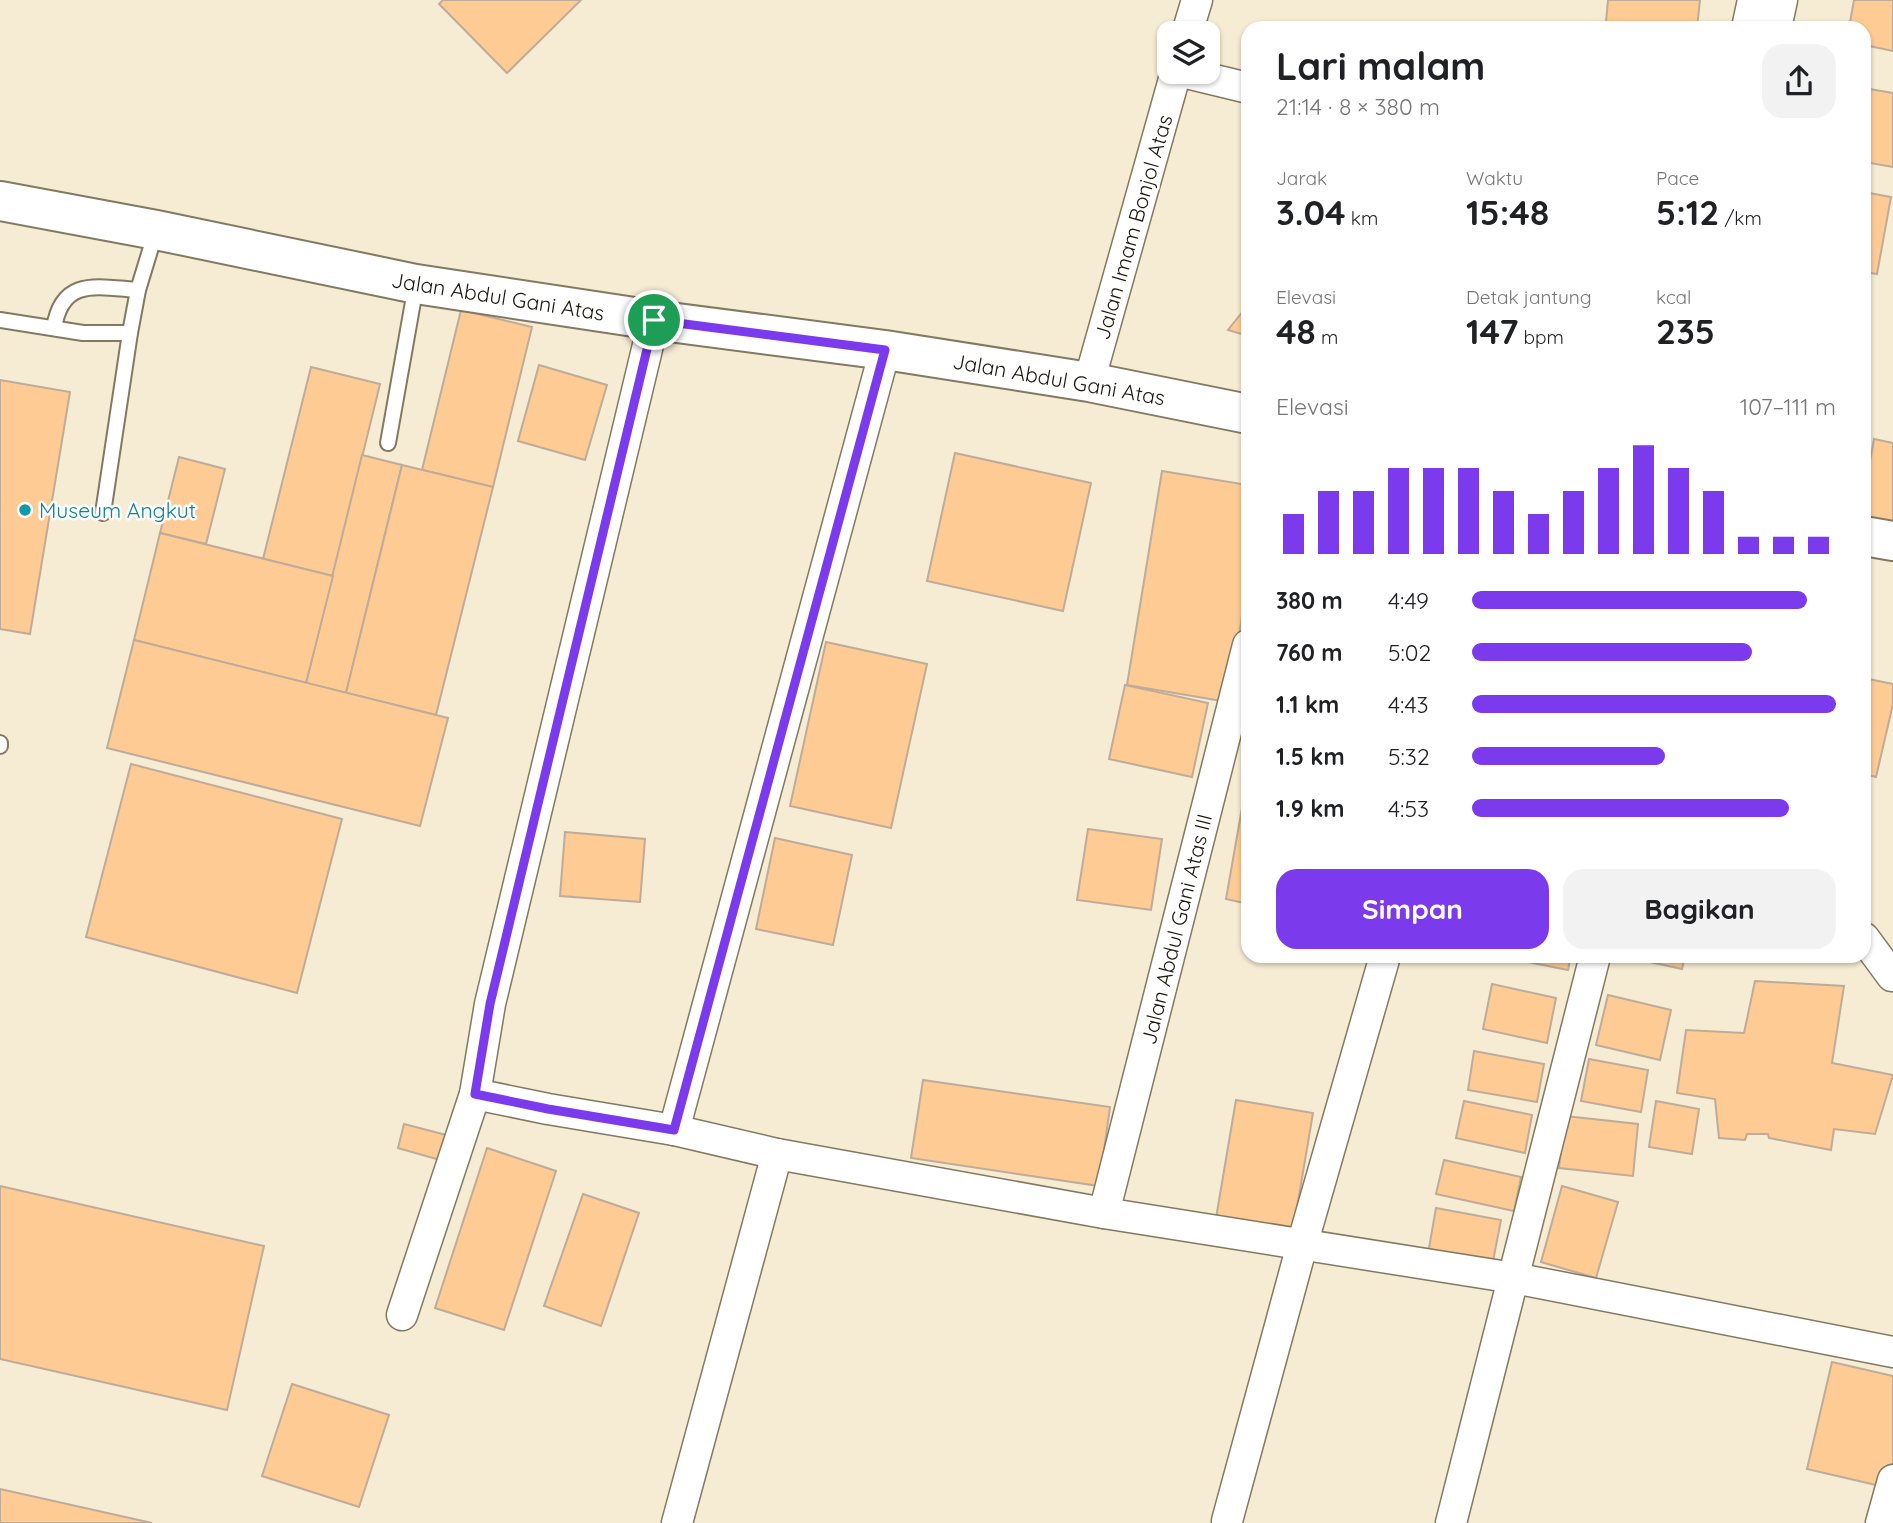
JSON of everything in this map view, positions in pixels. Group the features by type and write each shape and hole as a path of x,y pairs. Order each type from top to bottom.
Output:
{"street":[{"path":"1191,21 1198,0"},
{"path":"1748,21 1753,0"},
{"path":"1778,21 1782,0"},
{"path":"1220,81 1241,86"},
{"name":"Jalan Imam Bonjol Atas","path":"1090,382 1173,84"},
{"name":"Jalan Abdul Gani Atas","path":"0,201 416,284 654,320 885,350 1090,382 1241,413"},
{"path":"402,1315 475,1094 490,1004 654,320"},
{"path":"674,1130 885,350"},
{"path":"1871,537 1893,541"},
{"name":"Jalan Abdul Gani Atas III","path":"1104,1213 1241,673"},
{"path":"1871,948 1892,976"},
{"path":"1227,1521 1383,963"},
{"path":"1451,1523 1593,963"},
{"path":"475,1094 674,1130 778,1154 1104,1213 1514,1278 1893,1352"},
{"path":"677,1523 778,1154"},
{"path":"1881,1523 1893,1480"}],"lane":[{"path":"103,513 138,290 156,230"},
{"path":"388,443 416,284"},
{"path":"54,328 57,310 66,296 89,286 138,290"},
{"path":"0,320 83,333 130,333"}],"building":[{"path":"443,0 581,0 507,73 439,4"},
{"path":"1608,0 1700,0 1698,21 1606,21"},
{"path":"1854,0 1893,0 1893,51 1871,46 1871,21 1850,21"},
{"path":"1871,89 1893,93 1893,167 1871,163"},
{"path":"1871,193 1891,197 1877,274 1871,273"},
{"path":"461,310 532,327 493,487 422,470"},
{"path":"1241,314 1241,334 1228,330"},
{"path":"539,365 607,385 585,460 518,441"},
{"path":"311,367 380,384 333,576 263,559"},
{"name":"Museum Angkut","path":"0,380 70,392 30,634 0,629"},
{"path":"1874,439 1893,443 1893,528 1871,524 1871,456"},
{"path":"955,453 1091,483 1063,611 927,581"},
{"path":"362,455 402,465 346,693 306,683"},
{"path":"179,457 225,469 206,544 160,533"},
{"path":"402,465 493,487 436,715 346,693"},
{"path":"1162,471 1241,484 1241,623 1228,702 1127,685"},
{"path":"160,533 333,576 306,683 134,640"},
{"path":"134,640 448,718 420,826 107,748"},
{"path":"826,642 927,664 891,828 790,806"},
{"path":"1871,679 1893,684 1893,704 1876,777 1871,776"},
{"path":"1125,685 1208,703 1192,777 1109,759"},
{"path":"131,764 342,819 297,993 86,937"},
{"path":"1241,814 1241,902 1226,899"},
{"path":"1088,829 1162,839 1151,910 1077,900"},
{"path":"565,832 645,839 640,902 560,896"},
{"path":"775,838 852,855 833,945 756,929"},
{"path":"1532,963 1570,963 1568,970"},
{"path":"1654,963 1683,963 1682,969"},
{"path":"1755,981 1844,986 1832,1063 1893,1075 1875,1134 1834,1129 1831,1150 1769,1138 1768,1134 1747,1134 1745,1140 1719,1138 1715,1099 1677,1093 1686,1030 1744,1033"},
{"path":"1492,984 1556,998 1547,1043 1483,1029"},
{"path":"1608,995 1671,1010 1660,1060 1596,1045"},
{"path":"1474,1051 1544,1064 1537,1102 1468,1090"},
{"path":"1589,1059 1648,1070 1641,1112 1581,1101"},
{"path":"923,1080 1110,1107 1099,1186 911,1158"},
{"path":"1236,1100 1313,1113 1292,1237 1215,1224"},
{"path":"1464,1101 1532,1115 1525,1153 1456,1138"},
{"path":"1656,1101 1699,1109 1692,1154 1649,1147"},
{"path":"1565,1116 1638,1124 1633,1176 1559,1168"},
{"path":"404,1124 454,1137 447,1162 398,1148"},
{"path":"487,1148 556,1171 504,1330 435,1308"},
{"path":"1444,1160 1521,1177 1514,1211 1436,1194"},
{"path":"0,1186 264,1246 227,1410 0,1359"},
{"path":"1562,1186 1618,1202 1596,1278 1541,1262"},
{"path":"583,1194 639,1213 601,1326 544,1306"},
{"path":"1436,1208 1501,1220 1492,1266 1428,1254"},
{"path":"1832,1362 1893,1376 1893,1471 1889,1488 1807,1469"},
{"path":"292,1384 389,1415 359,1507 262,1476"},
{"path":"0,1489 152,1523 0,1523"}],"place":[{"name":"Museum Angkut","path":"25,510"}],"route":[{"path":"654,320 885,350 674,1130 475,1094 490,1004 654,320"}]}
